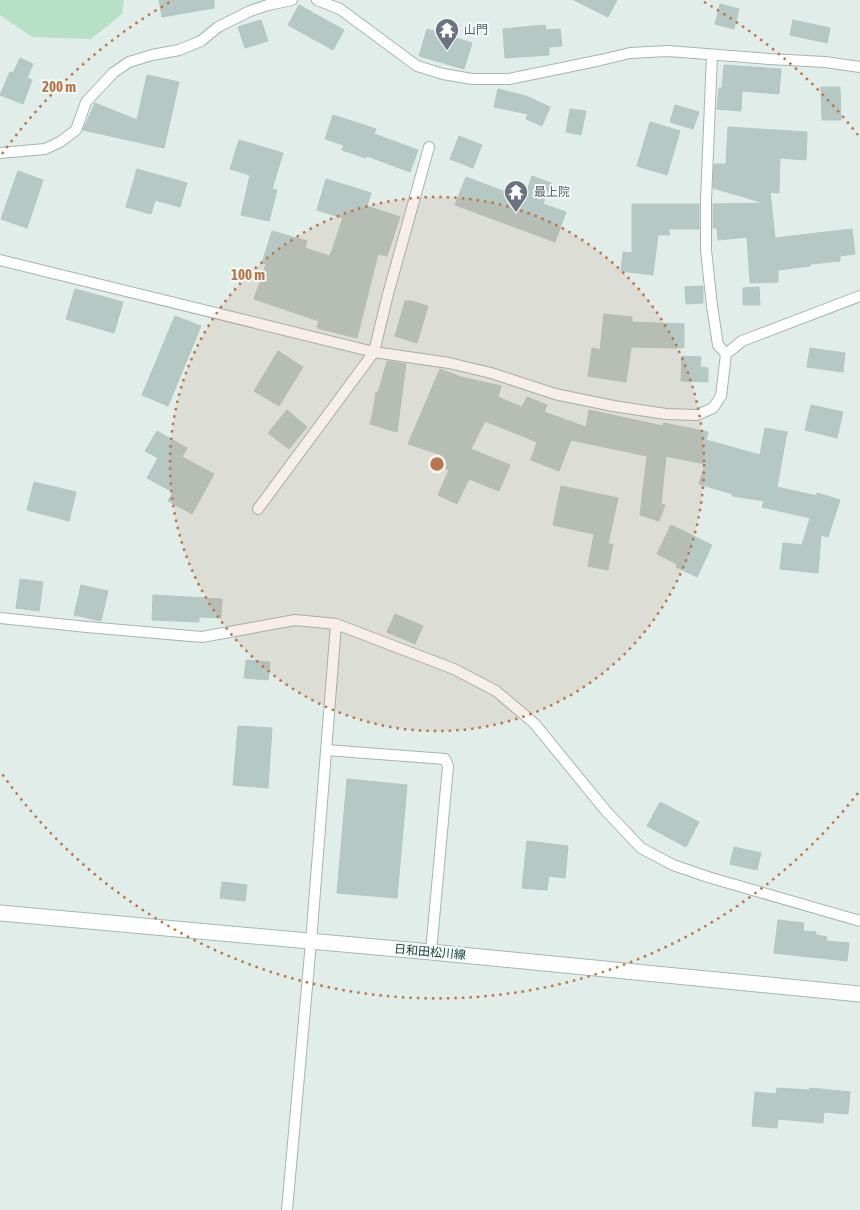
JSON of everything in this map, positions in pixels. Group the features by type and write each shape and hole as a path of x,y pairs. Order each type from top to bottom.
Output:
{"main road":[{"name":"日和田松川線","path":"0,913 431,952 860,994"}],"lane":[{"path":"0,153 45,149 60,142 76,130 86,102 113,73 129,62 179,50 200,40 218,27 250,12 268,5 292,0"},
{"path":"316,0 340,9 417,66 458,78 509,79 630,53 668,52 769,60 825,62 860,67"},
{"path":"712,55 706,200 706,250 718,345 726,354"},
{"path":"258,509 374,352 388,294 429,147"},
{"path":"0,260 374,352 454,364 491,373 555,394 613,406 666,414 697,415 713,408 721,396 726,354 742,341 860,296"},
{"path":"0,618 202,637 295,620 336,624 454,669 496,692 534,723 606,811 641,848 673,865 708,877 860,921"},
{"path":"288,1210 336,624"},
{"path":"326,750 445,759 448,766 431,952"}],"green space":[{"path":"0,0 124,0 122,14 91,39 32,37 0,15"}],"building":[{"path":"159,0 214,0 214,8 162,17"},
{"path":"574,0 617,0 608,17"},
{"path":"720,4 739,9 734,29 715,24"},
{"path":"299,5 344,30 333,50 288,25"},
{"path":"261,20 268,41 245,48 238,27"},
{"path":"793,20 830,28 827,43 790,35"},
{"path":"545,25 546,30 560,29 562,46 549,47 549,55 505,58 503,29"},
{"path":"427,29 472,43 464,69 419,56"},
{"path":"20,58 33,64 27,78 32,80 23,104 0,95 10,72 13,73"},
{"path":"724,65 781,69 779,94 742,91 741,111 717,109 719,88 722,88"},
{"path":"147,75 179,82 164,148 83,130 95,103 137,120"},
{"path":"821,87 840,87 841,120 822,120"},
{"path":"498,89 526,96 550,107 542,126 526,119 528,114 494,107"},
{"path":"675,105 699,112 693,129 670,122"},
{"path":"570,109 586,111 581,135 566,132"},
{"path":"333,115 376,129 374,134 418,150 410,172 367,156 366,158 342,150 344,145 325,139"},
{"path":"650,122 680,131 667,175 637,166"},
{"path":"728,127 807,132 806,160 780,158 779,193 770,192 775,238 852,229 855,254 840,256 840,261 778,270 778,282 750,283 747,237 718,240 717,228 713,228 713,204 764,203 713,188 714,164 726,164"},
{"path":"459,136 482,145 473,168 450,159"},
{"path":"239,140 283,153 272,189 277,190 269,221 241,215 250,175 230,169"},
{"path":"137,169 187,183 180,207 155,200 151,214 126,207"},
{"path":"18,171 43,180 27,228 1,219"},
{"path":"532,176 551,183 543,204 566,212 555,242 455,205 466,177 524,199"},
{"path":"326,179 371,193 367,206 400,217 387,256 378,254 357,338 317,328 319,321 254,299 266,264 262,263 272,231 307,241 305,248 330,256 343,218 317,210"},
{"path":"632,204 699,204 699,229 668,229 670,235 658,235 653,275 621,271 623,252 632,253"},
{"path":"703,286 703,303 686,304 685,287"},
{"path":"759,287 760,305 743,305 743,288"},
{"path":"75,289 123,302 114,333 66,319"},
{"path":"405,301 428,306 417,343 395,336"},
{"path":"604,314 632,317 632,322 684,324 684,348 631,347 626,382 588,376 592,348 600,350"},
{"path":"175,316 201,326 168,406 142,395"},
{"path":"810,348 845,353 843,372 807,367"},
{"path":"278,351 303,367 279,406 254,391"},
{"path":"682,356 701,357 700,367 708,368 708,382 681,381"},
{"path":"387,361 406,364 397,432 370,424 376,392 378,393"},
{"path":"440,369 461,377 501,386 498,397 522,407 527,397 547,405 544,412 586,427 589,410 663,426 664,423 708,432 706,440 760,455 765,428 787,432 777,487 817,496 817,493 840,500 828,537 821,535 818,573 780,569 783,543 802,545 810,518 762,507 764,501 732,496 733,494 699,484 705,464 666,456 661,504 665,505 659,521 640,515 647,456 571,440 559,471 531,460 537,442 485,421 471,449 510,465 499,491 469,479 457,504 438,495 449,470 437,464 442,455 408,444"},
{"path":"811,405 843,412 837,438 805,430"},
{"path":"287,410 307,427 289,449 268,433"},
{"path":"157,431 187,448 182,457 214,474 192,514 168,501 173,492 147,478 158,458 145,451"},
{"path":"34,482 76,492 69,521 27,510"},
{"path":"561,486 618,498 608,544 613,544 608,570 588,566 594,534 553,525"},
{"path":"671,525 712,545 697,577 676,567 677,564 657,554"},
{"path":"20,579 43,582 39,611 16,608"},
{"path":"81,585 108,591 101,621 74,615"},
{"path":"153,595 222,599 221,618 199,617 199,622 152,620"},
{"path":"395,614 423,626 415,644 387,632"},
{"path":"246,660 270,662 268,680 244,678"},
{"path":"238,726 272,728 268,788 233,785"},
{"path":"347,779 407,785 397,898 337,893"},
{"path":"660,802 699,822 686,847 647,826"},
{"path":"527,841 568,846 565,878 549,876 547,890 522,888"},
{"path":"734,847 761,853 757,870 730,864"},
{"path":"222,882 247,885 245,901 220,898"},
{"path":"778,920 804,923 803,931 816,932 816,935 827,937 826,941 849,943 847,961 774,953"},
{"path":"777,1088 809,1090 810,1088 850,1092 848,1114 824,1112 823,1123 778,1119 777,1128 752,1126 755,1092 776,1094"}],"place":[{"name":"山門","path":"447,51"},
{"name":"最上院","path":"516,213"}]}
